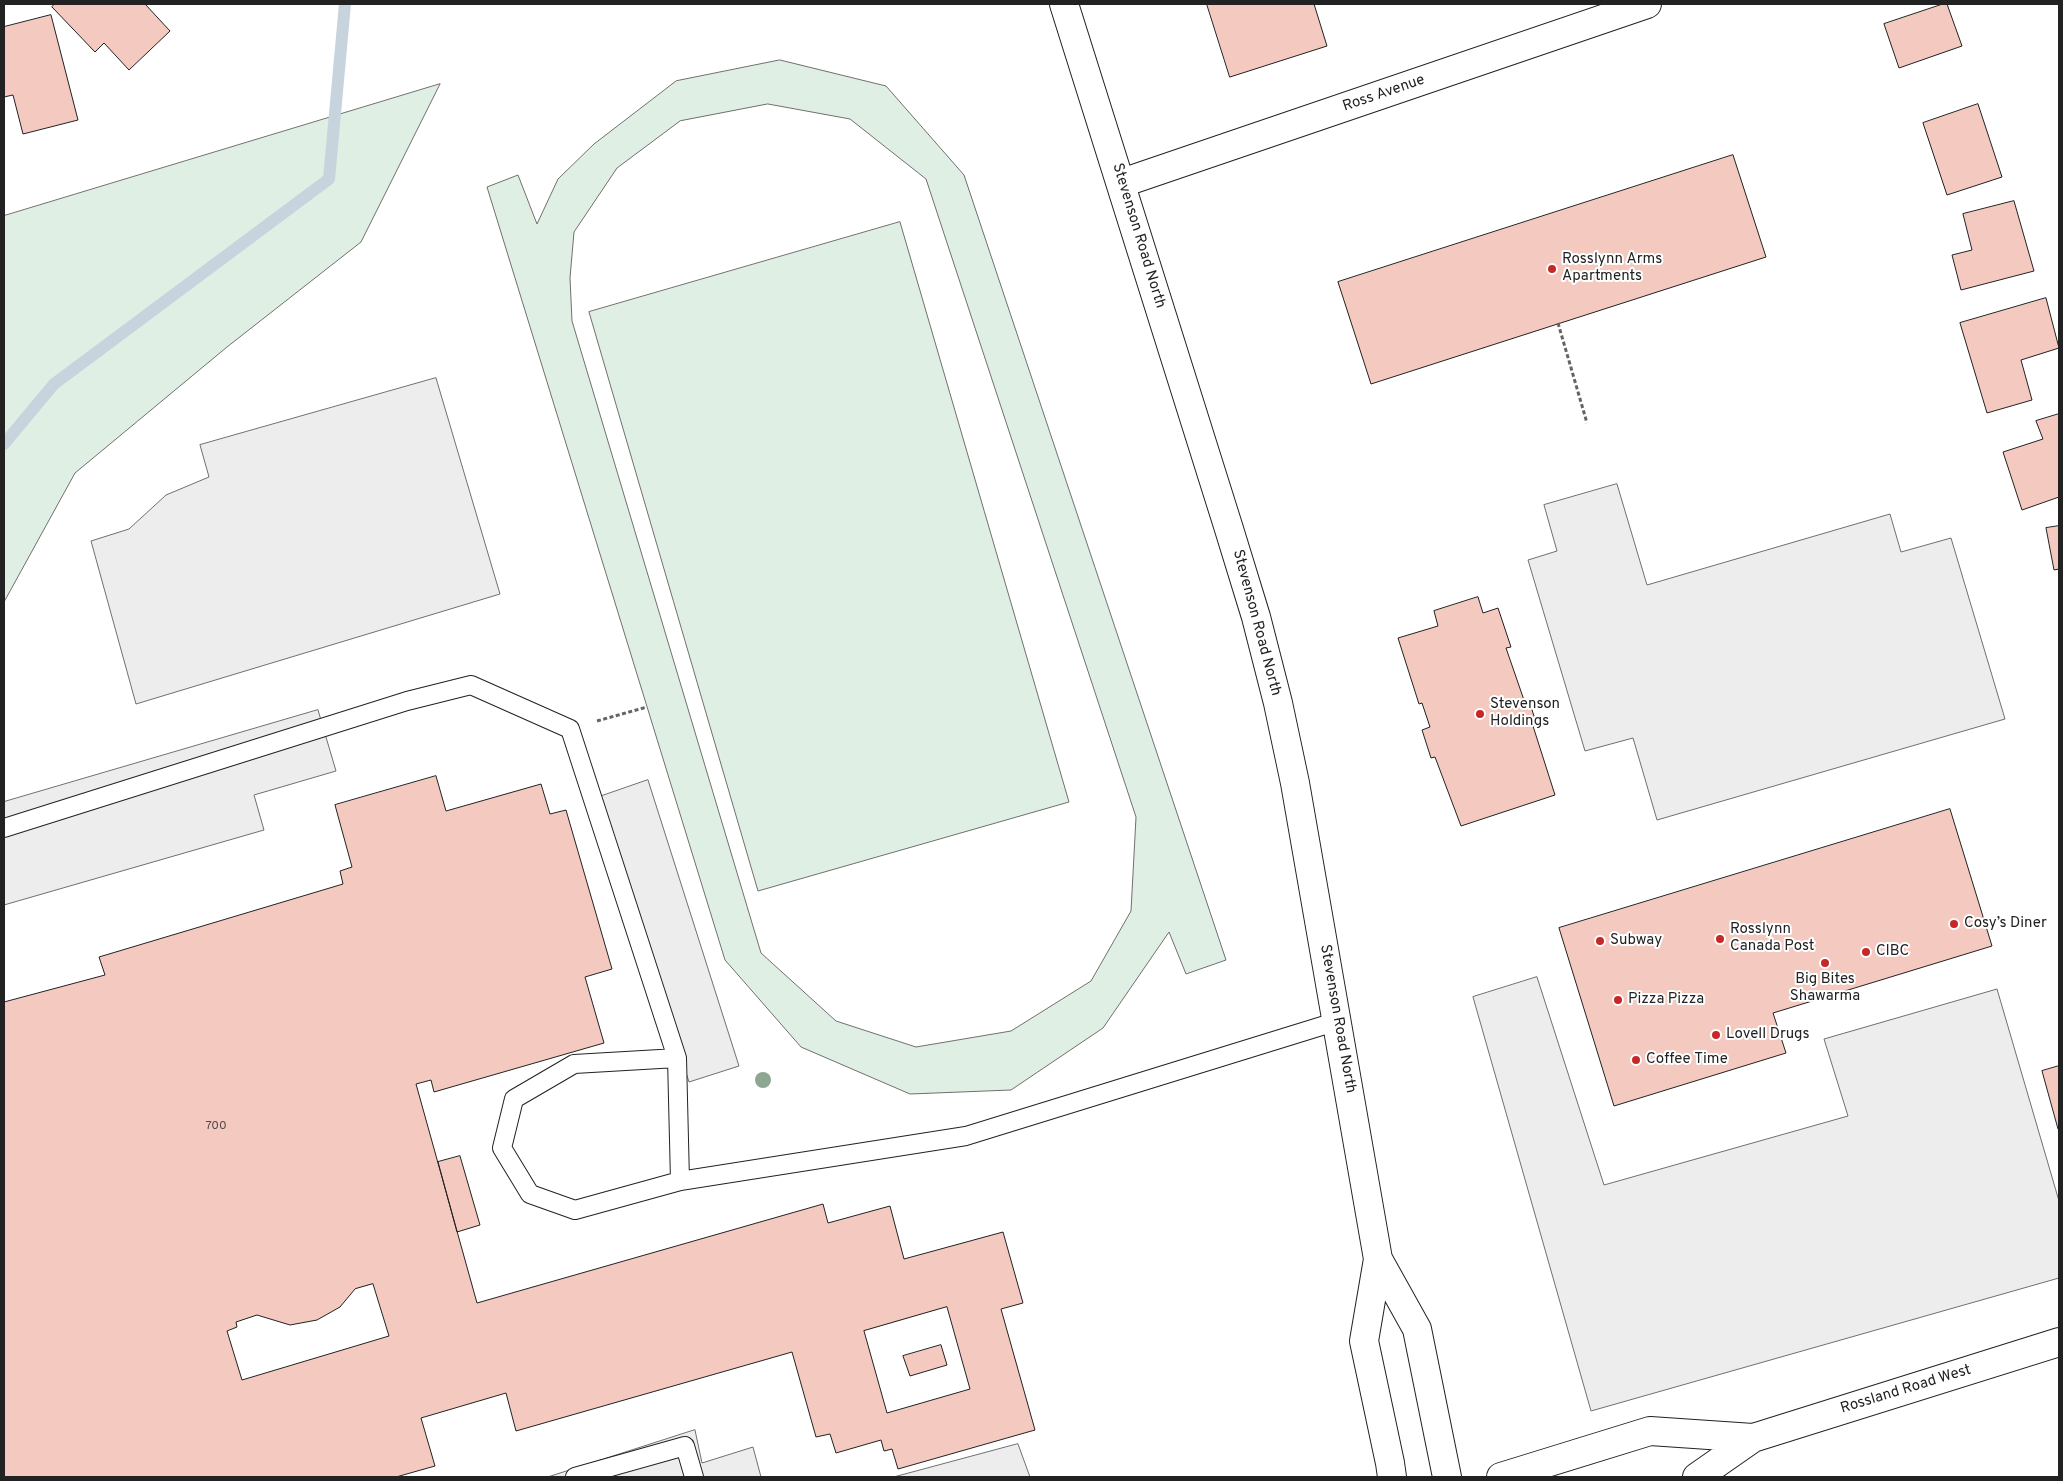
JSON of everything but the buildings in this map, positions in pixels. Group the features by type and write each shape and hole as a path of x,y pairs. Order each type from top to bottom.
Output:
{"street":[{"name":"Stevenson Road North","path":"1064,4 1122,183 1258,626 1295,783 1378,1259 1364,1341 1392,1477"},
{"name":"Ross Avenue","path":"1122,183 1603,11 1647,4"},
{"name":"Stevenson Road North","path":"1378,1259 1417,1329 1447,1477"},
{"name":"Rossland Road West","path":"1697,1477 1753,1438 2059,1342"},
{"name":"Rossland Road West","path":"1500,1477 1650,1431 1753,1438"}],"lane":[{"path":"4,828 407,700 471,685 570,729 677,1058 680,1181"},
{"path":"677,1058 574,1064 514,1100 502,1148 530,1194 575,1210 680,1181 966,1136 1338,1021"},
{"path":"575,1477 685,1446 694,1477"}],"path":[{"path":"1558,323 1587,423"},
{"path":"622,714 648,707"}],"green space":[{"path":"780,60 886,86 964,175 1226,960 1186,974 1169,932 1103,1028 1011,1090 910,1094 801,1047 725,960 487,187 518,175 537,224 558,179 594,144 676,81","holes":["768,104 850,119 926,179 1136,817 1131,911 1091,981 1011,1031 916,1047 836,1021 761,953 572,321 570,278 574,232 617,168 680,121"]},
{"path":"440,84 361,242 227,347 75,473 4,602 4,216"},
{"path":"900,222 1069,802 758,891 589,312"}],"shaded area":[{"path":"436,378 500,594 136,704 91,541 129,529 166,495 209,477 200,445"},
{"path":"1617,484 1647,585 1890,514 1901,552 1951,538 2005,719 1657,820 1633,738 1585,751 1528,560 1557,551 1544,505"},
{"path":"318,710 336,771 254,795 264,830 4,905 4,802"},
{"path":"648,780 739,1066 689,1082 599,797"},
{"path":"1537,977 1604,1185 1848,1116 1824,1039 1997,989 2059,1201 2059,1278 1591,1411 1473,997"},
{"path":"695,1430 702,1463 753,1447 761,1477 548,1477"},
{"path":"1018,1444 1030,1477 894,1477"}],"waterway":[{"path":"4,444 54,384 329,179 345,4"}],"place":[{"name":"Rosslynn Arms Apartments","path":"1552,269"},
{"name":"Stevenson Holdings","path":"1480,714"},
{"name":"Cosy’s Diner","path":"1954,924"},
{"name":"Rosslynn Canada Post","path":"1720,939"},
{"name":"Subway","path":"1600,941"},
{"name":"CIBC","path":"1866,952"},
{"name":"Big Bites Shawarma","path":"1825,963"},
{"name":"Pizza Pizza","path":"1618,1000"},
{"name":"Lovell Drugs","path":"1716,1035"},
{"name":"Coffee Time","path":"1636,1060"}]}
